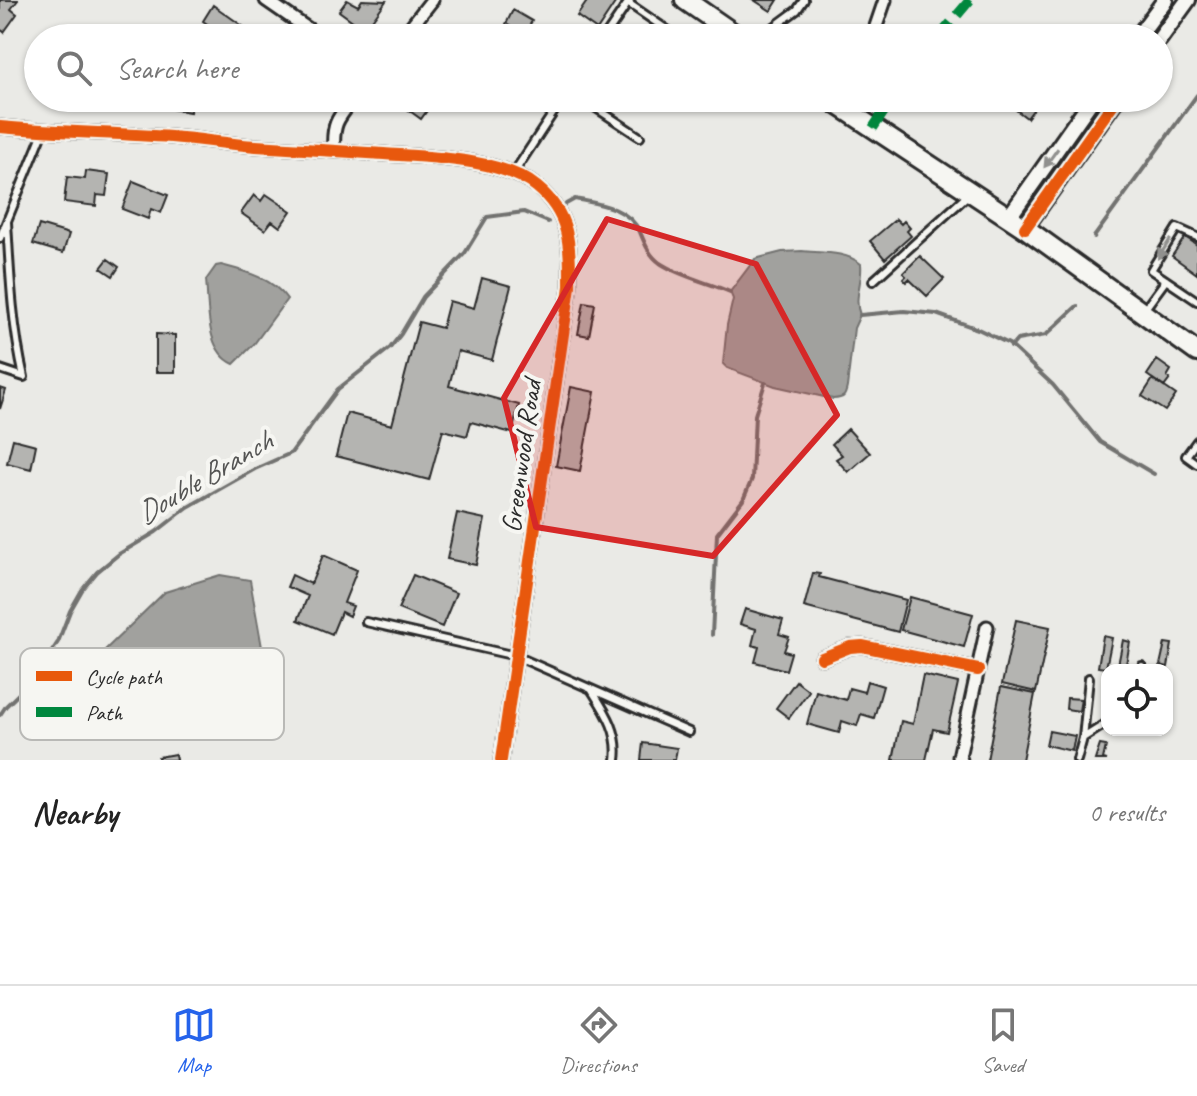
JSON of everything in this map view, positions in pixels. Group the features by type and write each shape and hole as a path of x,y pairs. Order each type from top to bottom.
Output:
{"main road":[{"path":"685,0 710,24"},
{"path":"861,112 1196,349"}],"street":[{"path":"266,0 301,24"},
{"path":"413,24 432,0"},
{"path":"877,24 885,0"},
{"path":"1147,24 1165,0"},
{"path":"1171,24 1188,0"},
{"path":"334,150 332,133 344,112"},
{"path":"1009,217 1083,112"},
{"path":"1025,228 1107,112"},
{"path":"0,127 441,158 490,166 517,175"},
{"name":"Greenwood Road","path":"501,760 570,286 567,229 559,211 536,186 517,175"},
{"path":"961,760 959,757 987,627"},
{"path":"822,658 850,647 862,646 978,670"}],"lane":[{"path":"778,24 797,10 804,0"},
{"path":"614,24 629,2 660,24"},
{"path":"517,175 555,112"},
{"path":"602,112 640,137"},
{"path":"0,238 44,130"},
{"path":"873,281 971,192"},
{"path":"0,369 24,377 16,342 7,222"},
{"path":"1197,237 1177,228 1151,270 1197,301"},
{"path":"1142,313 1166,280"},
{"path":"1197,441 1186,456 1197,464"},
{"path":"366,622 516,656 689,732"},
{"path":"1077,760 1083,738 1089,678"},
{"path":"591,689 611,720 618,750 616,760"},
{"path":"1083,738 1101,727"}],"highlighted area":[{"path":"607,219 756,264 837,415 713,556 536,527 504,398"}],"shaded area":[{"path":"802,251 841,255 861,264 857,302 860,315 854,328 846,390 840,398 775,386 723,364 733,299 730,292 755,259"},
{"path":"216,266 266,281 287,299 254,344 234,364 218,349 210,328 206,280"},
{"path":"220,575 250,580 262,648 107,648 165,592"}],"building":[{"path":"0,0 18,0 11,9 17,14 4,32 0,29"},
{"path":"347,0 358,6 362,0 386,1 369,24 357,24 339,11"},
{"path":"588,0 617,0 601,24 588,24 577,16"},
{"path":"754,0 778,0 771,11"},
{"path":"213,5 240,24 207,24 203,21"},
{"path":"513,10 532,21 530,24 506,24"},
{"path":"411,112 426,112 421,119"},
{"path":"86,171 109,174 106,196 97,195 96,206 64,202 67,177 85,179"},
{"path":"133,181 168,195 161,213 151,209 148,219 122,209"},
{"path":"266,194 291,211 280,227 272,221 265,230 241,213 254,195 261,201"},
{"path":"896,219 901,224 904,221 910,228 907,231 911,236 885,259 870,241"},
{"path":"39,225 69,234 63,253 33,244"},
{"path":"1185,237 1197,245 1197,274 1172,256"},
{"path":"920,256 944,279 927,296 909,279 906,282 903,279 906,276 903,273"},
{"path":"108,259 119,267 113,276 101,268"},
{"path":"482,278 511,286 492,360 458,351 449,386 519,405 512,433 471,422 467,436 443,430 429,480 336,456 347,413 392,425 419,322 442,328 449,301 474,308"},
{"path":"584,302 595,304 589,336 578,334"},
{"path":"156,334 175,335 175,372 156,372"},
{"path":"1157,360 1171,370 1167,377 1170,379 1164,387 1147,375"},
{"path":"1153,379 1176,395 1165,411 1142,396"},
{"path":"571,387 595,392 580,471 556,466"},
{"path":"0,388 6,390 0,409"},
{"path":"848,429 870,453 848,472 836,459 842,455 832,444"},
{"path":"13,439 36,445 31,469 7,463"},
{"path":"457,513 485,519 476,565 447,559"},
{"path":"323,555 357,570 344,603 353,606 349,616 341,612 332,634 298,620 308,596 287,587 292,575 311,584"},
{"path":"813,573 906,600 898,632 804,607"},
{"path":"413,575 456,593 442,627 398,609"},
{"path":"910,597 973,614 964,647 901,630"},
{"path":"745,609 783,620 779,634 789,637 784,651 791,653 786,670 755,662 759,647 752,645 756,629 740,624"},
{"path":"1016,620 1050,627 1036,692 1002,684"},
{"path":"1103,636 1112,638 1107,664 1098,667"},
{"path":"1123,640 1130,642 1126,664 1118,664"},
{"path":"1165,643 1172,644 1169,664 1160,664"},
{"path":"923,675 958,683 947,732 933,729 926,760 893,760 901,721 913,724"},
{"path":"796,681 809,691 789,718 776,708"},
{"path":"867,681 883,686 874,718 861,714 857,726 842,721 839,733 807,724 816,691 846,700 849,688 864,692"},
{"path":"1001,687 1035,694 1022,760 987,760"},
{"path":"1067,698 1081,699 1079,711 1066,709"},
{"path":"1049,731 1075,736 1072,751 1046,745"},
{"path":"643,743 677,748 675,760 641,760"},
{"path":"1100,745 1106,746 1103,759 1107,760 1095,760"},
{"path":"175,754 176,760 158,760 158,757"}],"waterway":[{"name":"Double Branch","path":"1094,237 1197,95"},
{"name":"Double Branch","path":"566,204 575,199 620,212 635,224 650,253 660,263 730,292"},
{"name":"Double Branch","path":"54,648 70,611 97,572 188,507 255,469 291,453 338,389 390,348 423,297 465,253 487,217 524,212 548,222"},
{"name":"Double Branch","path":"1011,347 1017,340 1046,335 1077,306"},
{"path":"860,315 904,311 936,314 1009,344 1053,385 1100,442 1154,474"},
{"path":"712,635 717,534 743,500 752,479 755,415 765,383"},
{"name":"Double Branch","path":"0,715 20,692"}],"marked path":[{"path":"950,24 970,0"},
{"path":"873,128 884,112"}],"cycle path":[{"path":"1025,228 1107,112"},
{"path":"0,127 171,137 464,161 522,177 548,198 566,232 570,286 501,760"},
{"path":"822,658 850,647 862,646 978,670"}]}
